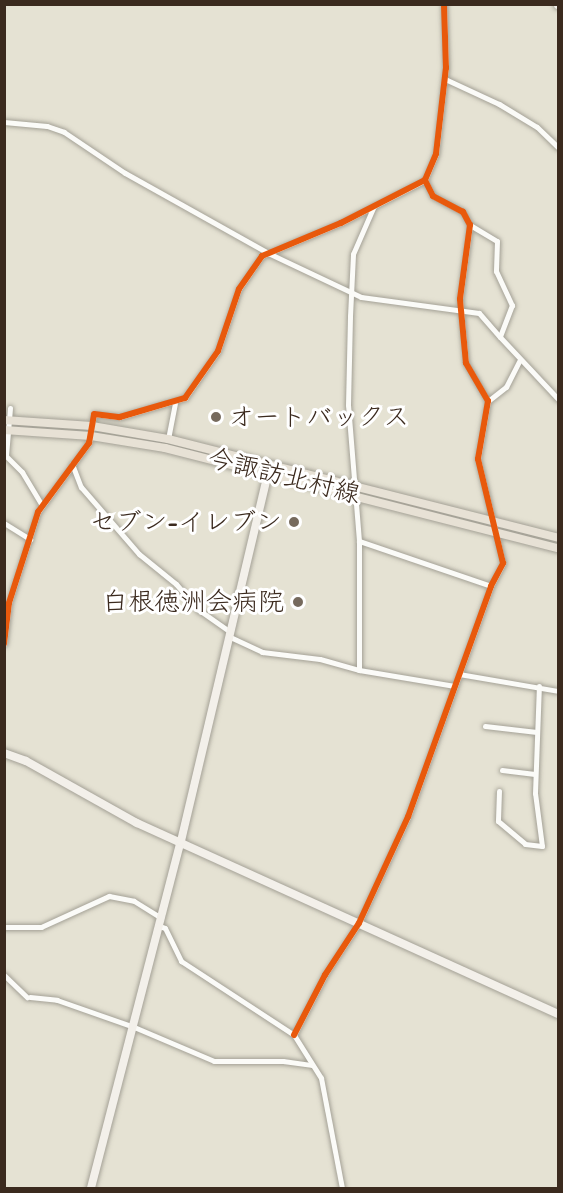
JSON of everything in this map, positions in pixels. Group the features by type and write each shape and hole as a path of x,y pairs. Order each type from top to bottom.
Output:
{"main road":[{"name":"今諏訪北村線","path":"7,420 92,426 168,439 356,495 558,548"},
{"name":"今諏訪北村線","path":"7,430 91,436 165,447 356,485 558,538"}],"street":[{"path":"4,644 9,603 42,505 91,436 94,414 120,417 176,404 185,398 218,351 239,289 249,272 268,253 374,206 424,180 436,154 445,79 444,4"},
{"path":"445,79 499,104 537,127 558,147"},
{"path":"4,122 47,126 64,132 125,173 268,253 361,297 462,308 486,317 519,361 558,399"},
{"path":"424,180 433,196 463,212 470,225 497,241 496,272 512,305 500,337"},
{"path":"359,670 359,541 348,405 351,292 353,254 374,206"},
{"path":"294,1035 324,975 359,923 408,817 491,586 503,563 498,532 478,459 488,401 466,363 462,308 470,225"},
{"path":"488,401 506,387 519,361"},
{"path":"168,439 176,404"},
{"path":"10,408 7,420 6,456 22,472 42,505"},
{"path":"72,464 81,487 139,554 176,584 199,610 228,634 262,652 320,659 359,670 455,687"},
{"path":"91,1188 181,841 228,634 270,468"},
{"path":"4,523 30,539"},
{"path":"359,541 491,586"},
{"path":"459,674 494,682 539,686 558,691"},
{"path":"499,791 498,821 525,844 542,846 535,774 539,686"},
{"path":"485,726 537,732"},
{"path":"4,753 33,764 115,812 558,1014"},
{"path":"502,770 535,774"},
{"path":"4,927 42,927 109,896 134,901 165,928 181,961 294,1035 323,1086 342,1188"},
{"path":"4,975 29,997 57,1000 134,1027 189,1054 214,1061 311,1065"}],"cycle path":[{"path":"4,644 9,603 38,512 89,443 94,414 120,417 185,398 218,351 239,289 262,256 341,223 425,180 436,154 446,68 444,4"},
{"path":"294,1035 325,975 359,923 408,817 491,586 503,563 478,459 488,401 466,363 460,299 470,225 463,212 433,196 425,180"}],"place":[{"name":"オートバックス","path":"216,417"},
{"name":"セブン-イレブン","path":"294,522"},
{"name":"白根徳洲会病院","path":"298,602"}]}
